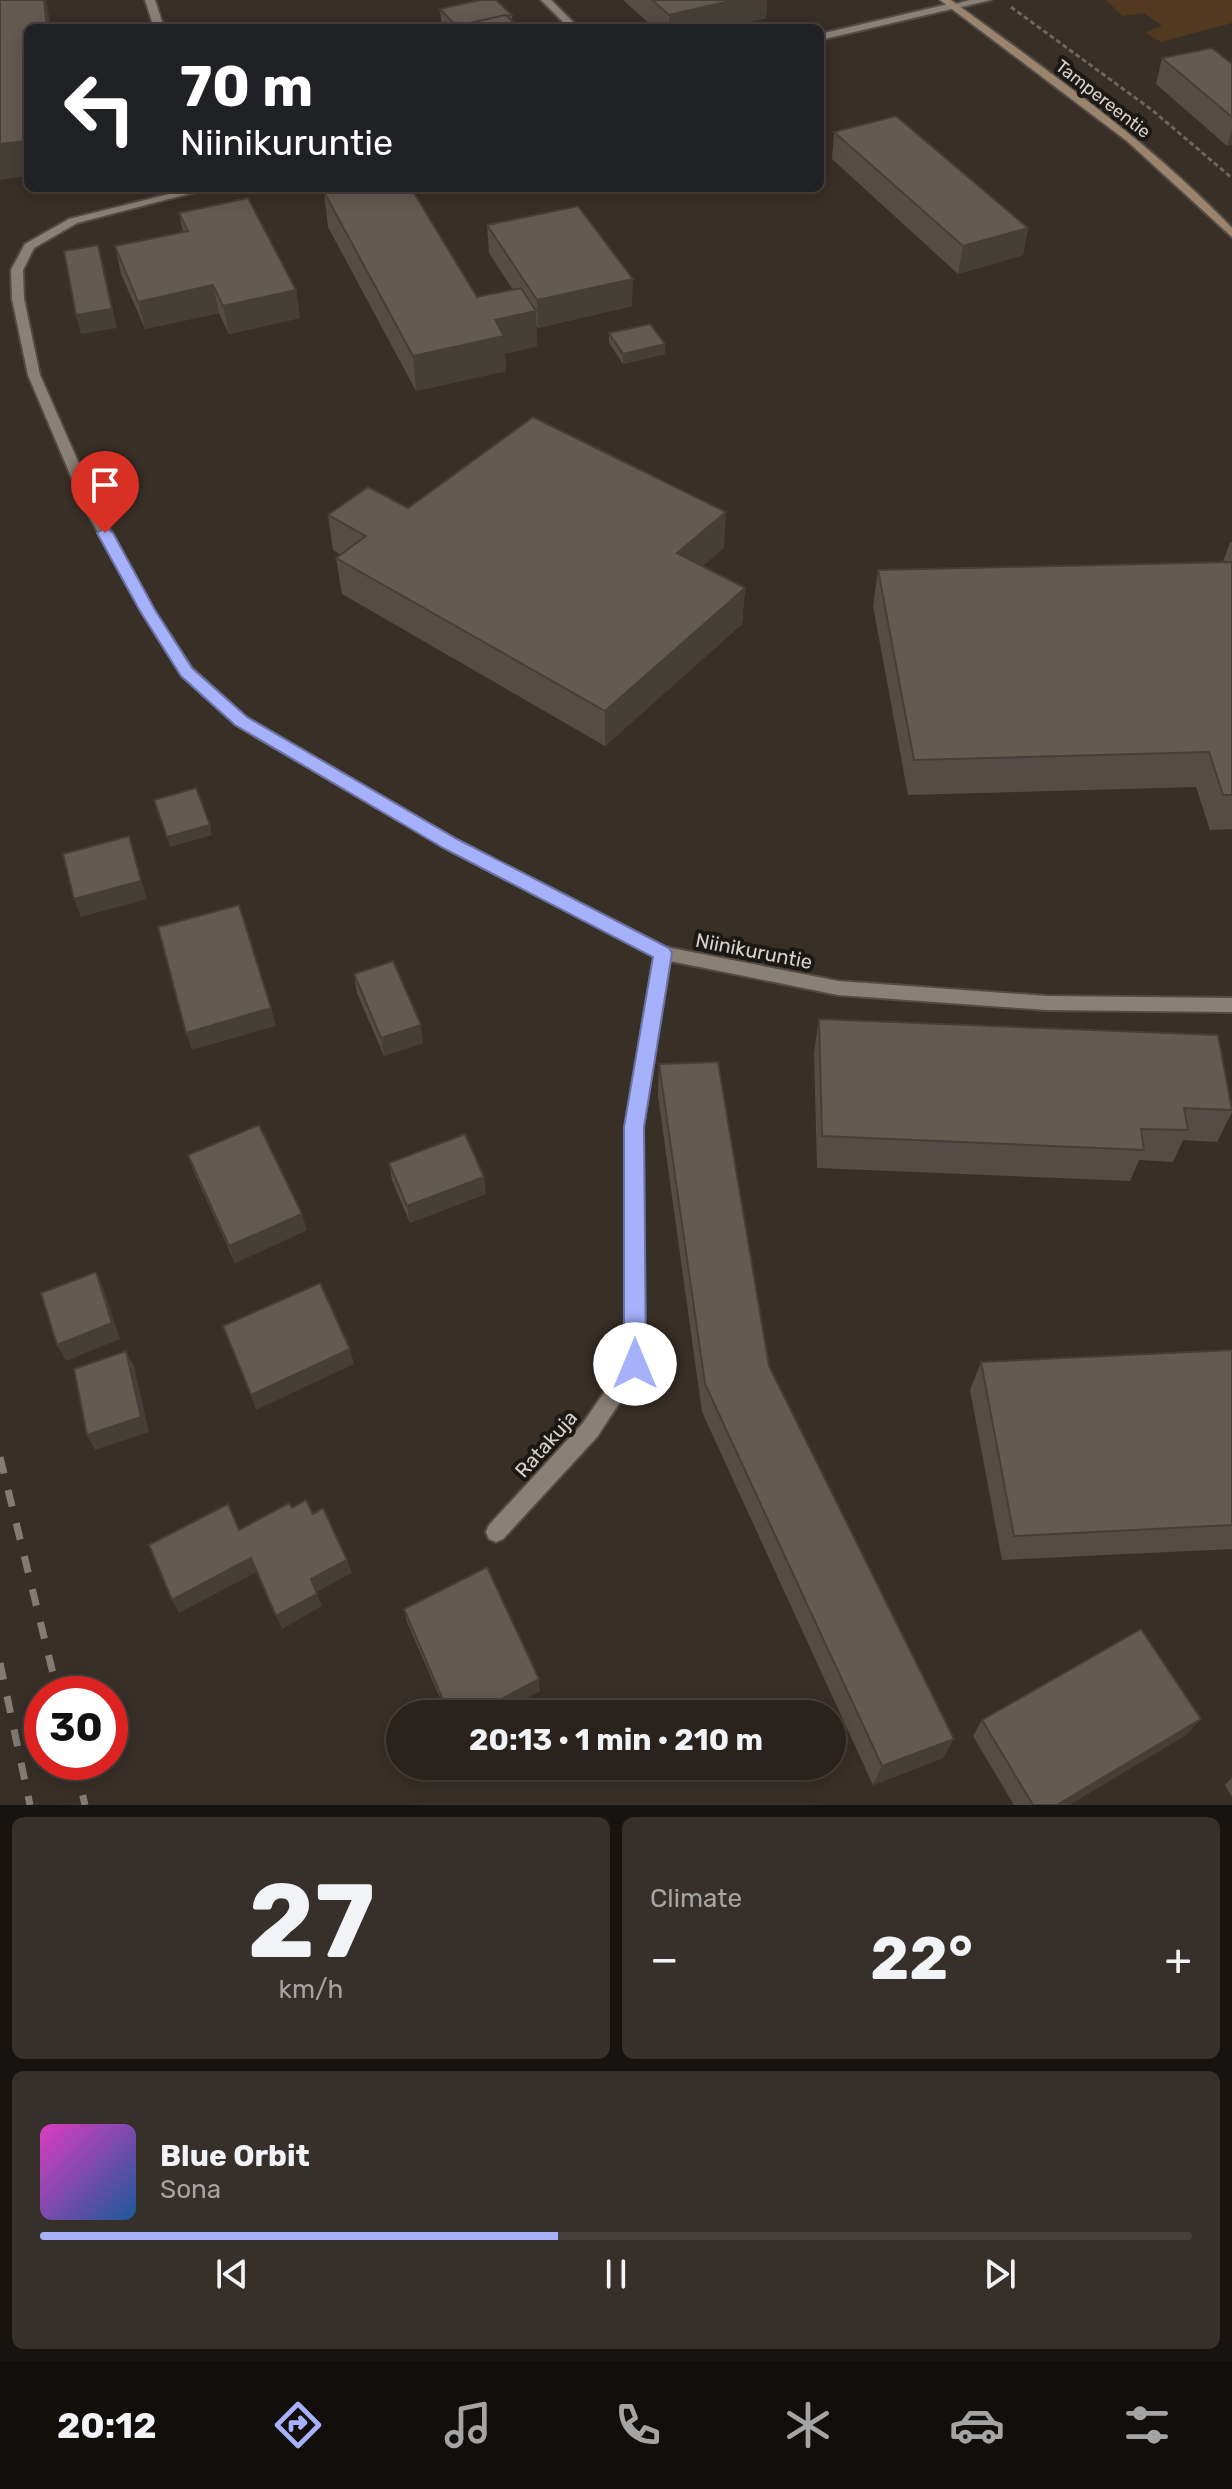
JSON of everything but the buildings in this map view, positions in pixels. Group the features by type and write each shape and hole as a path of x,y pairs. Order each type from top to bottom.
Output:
{"main road":[{"name":"Tampereentie","path":"949,3 1114,125 1165,168 1232,234"}],"street":[{"path":"150,0 158,24"},
{"path":"546,0 570,24"},
{"path":"824,36 949,3 986,0"},
{"name":"Niinikuruntie","path":"190,192 73,221 29,246 17,270 18,299 34,375 91,507 148,611 187,672 241,721 451,844 663,953 838,988 1047,1003 1232,1005"},
{"name":"Ratakuja","path":"496,1532 590,1430 635,1364 634,1127 663,953"}],"path":[{"path":"1000,0 1124,87 1201,148 1232,178"}],"shaded area":[{"path":"1106,0 1232,0 1232,23 1161,42 1145,32 1162,26 1144,13 1122,16"}],"railway":[{"path":"0,1457 54,1676"},
{"path":"0,1663 30,1805"},
{"path":"79,1780 85,1805"}],"route":[{"path":"105,533 148,611 187,672 241,721 451,844 663,953 634,1127 635,1364"}]}
